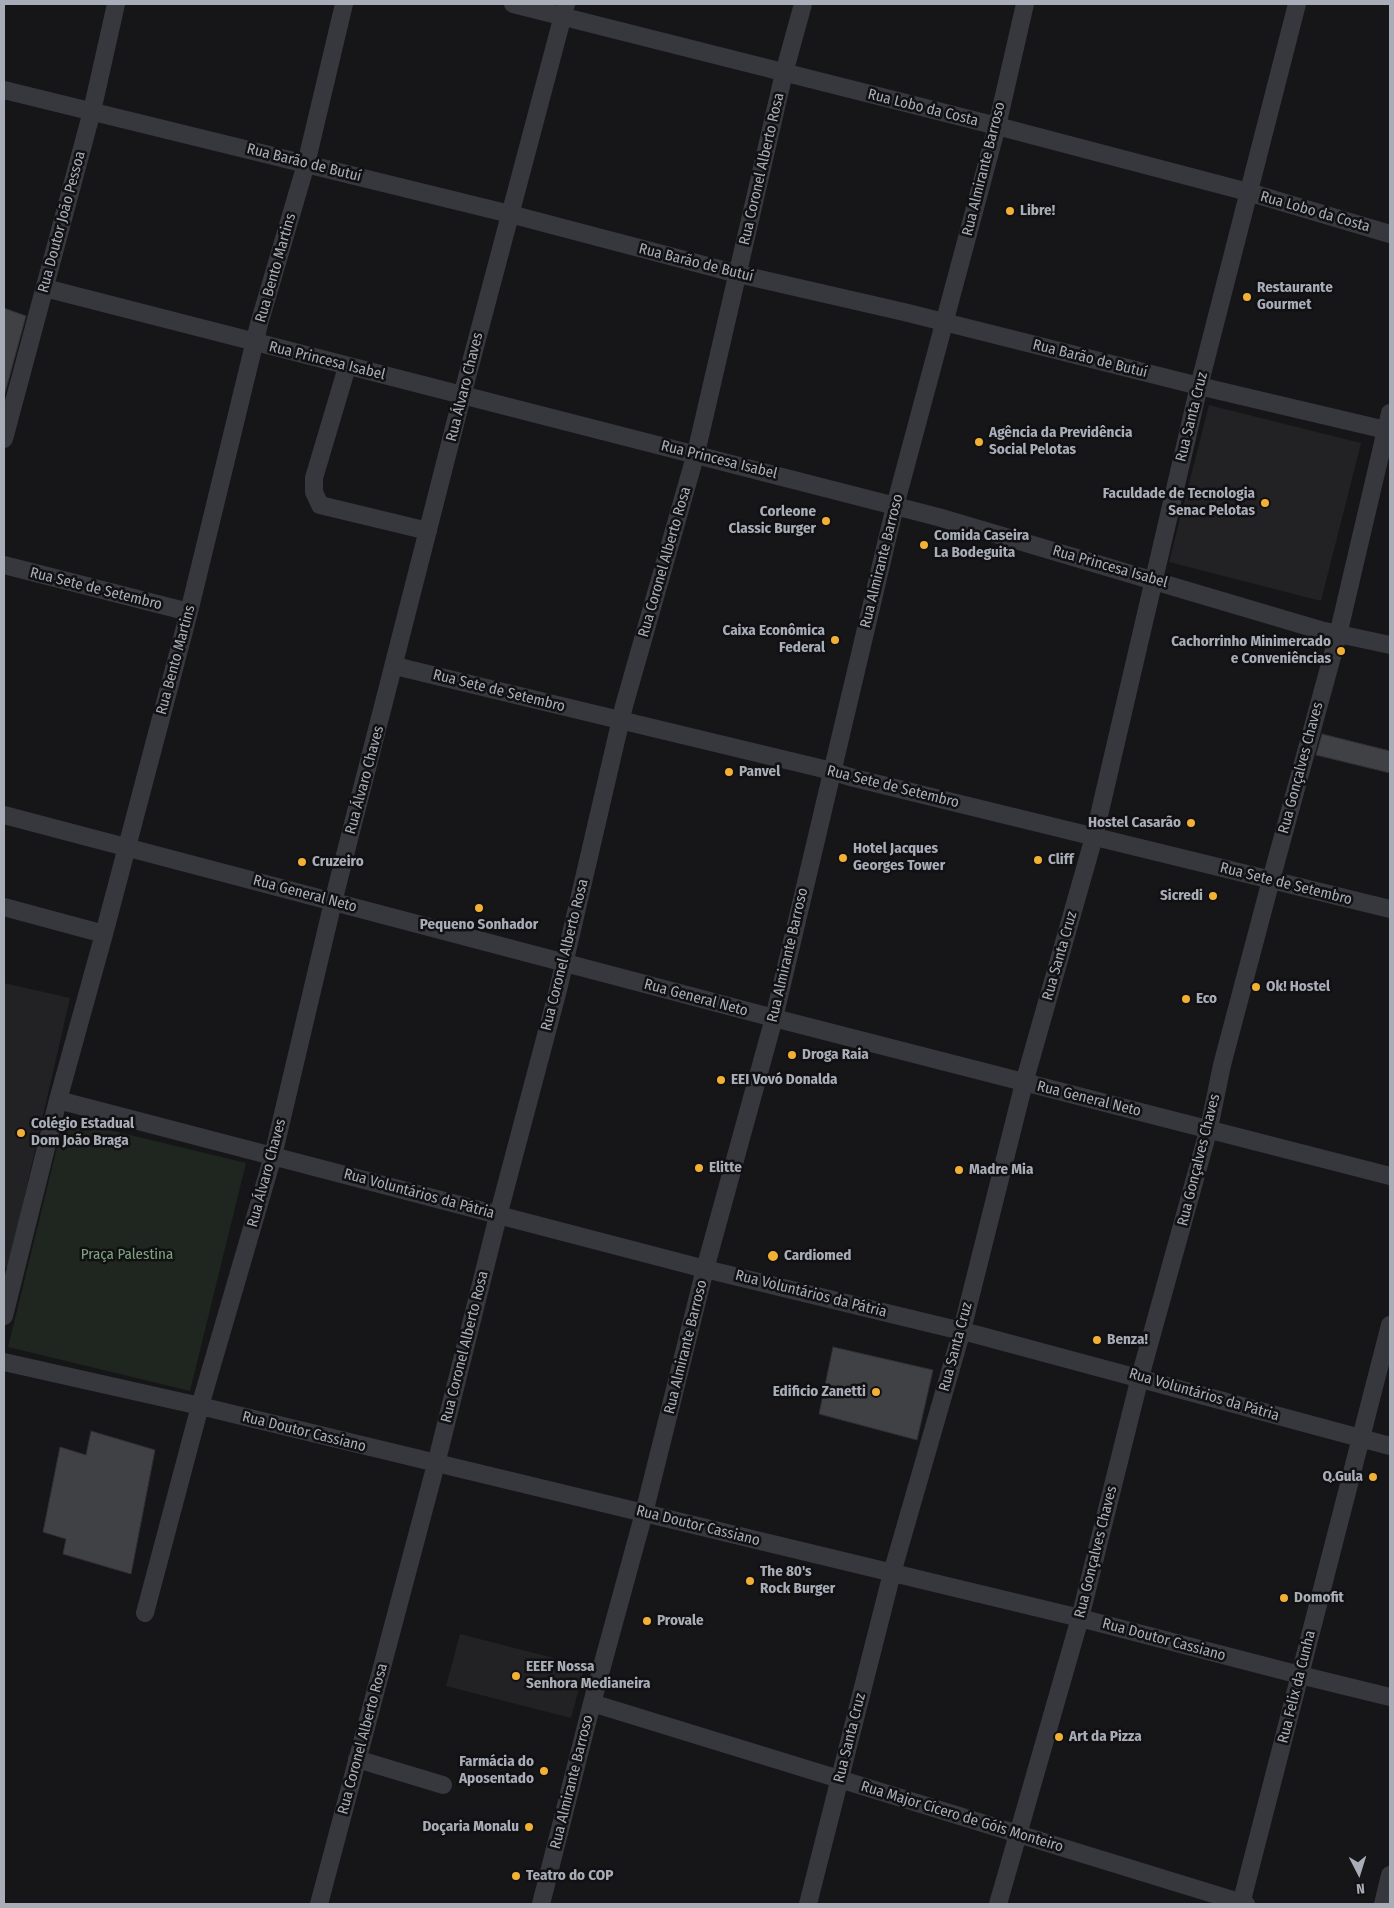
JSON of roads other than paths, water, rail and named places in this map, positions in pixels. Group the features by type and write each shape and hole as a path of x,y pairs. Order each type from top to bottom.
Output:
{"street":[{"name":"Rua Doutor João Pessoa","path":"4,439 92,111 116,4"},
{"name":"Rua Bento Martins","path":"4,1316 58,1100 189,612 255,343 306,164 344,4"},
{"name":"Rua Lobo da Costa","path":"513,4 564,10 784,73 997,126 1248,192 1390,234"},
{"name":"Rua Coronel Alberto Rosa","path":"319,1904 436,1464 564,963 621,721 696,454 784,73 804,4"},
{"name":"Rua Almirante Barroso","path":"541,1904 592,1703 644,1513 706,1268 774,1018 895,506 997,126 1025,4"},
{"name":"Rua Santa Cruz","path":"808,1904 892,1574 962,1330 1024,1083 1094,837 1199,386 1297,4"},
{"name":"Rua Álvaro Chaves","path":"145,1613 200,1406 273,1156 333,902 395,666 462,396 564,10"},
{"name":"Rua Barão de Butuí","path":"4,90 510,214 738,274 1199,386 1389,425"},
{"name":"Rua Princesa Isabel","path":"45,288 895,506 1338,634 1390,646"},
{"path":"347,367 314,478 314,492 320,505 428,531"},
{"name":"Rua Gonçalves Chaves","path":"998,1904 1080,1618 1140,1377 1209,1128 1222,1065 1270,880 1338,634 1389,425"},
{"name":"Rua Sete de Setembro","path":"4,565 189,612"},
{"name":"Rua Sete de Setembro","path":"395,666 832,771 850,777 1390,909"},
{"name":"Rua General Neto","path":"4,815 774,1018 1024,1083 1209,1128 1390,1176"},
{"path":"4,907 104,934"},
{"name":"Rua Voluntários da Pátria","path":"58,1100 498,1216 962,1330 1390,1446"},
{"name":"Rua Felix da Cunha","path":"1243,1904 1390,1326"},
{"name":"Rua Doutor Cassiano","path":"4,1362 200,1406 1080,1618 1300,1676 1390,1697"},
{"name":"Rua Major Cícero de Góis Monteiro","path":"592,1703 1243,1904"},
{"path":"357,1759 443,1785"},
{"path":"1383,1904 1390,1875"}],"place":[{"name":"Libre!","path":"1010,211"},
{"name":"Restaurante Gourmet","path":"1247,297"},
{"name":"Agência da Previdência Social Pelotas","path":"979,442"},
{"name":"Faculdade de Tecnologia Senac Pelotas","path":"1265,503"},
{"name":"Corleone Classic Burger","path":"826,521"},
{"name":"Comida Caseira La Bodeguita","path":"924,545"},
{"name":"Caixa Econômica Federal","path":"835,640"},
{"name":"Cachorrinho Minimercado e Conveniências","path":"1341,651"},
{"name":"Panvel","path":"729,772"},
{"name":"Hostel Casarão","path":"1191,823"},
{"name":"Hotel Jacques Georges Tower","path":"843,858"},
{"name":"Cliff","path":"1038,860"},
{"name":"Cruzeiro","path":"302,862"},
{"name":"Sicredi","path":"1213,896"},
{"name":"Pequeno Sonhador","path":"479,908"},
{"name":"Ok! Hostel","path":"1256,987"},
{"name":"Eco","path":"1186,999"},
{"name":"Droga Raia","path":"792,1055"},
{"name":"EEI Vovó Donalda","path":"721,1080"},
{"name":"Colégio Estadual Dom João Braga","path":"21,1133"},
{"name":"Elitte","path":"699,1168"},
{"name":"Madre Mia","path":"959,1170"},
{"name":"Cardiomed","path":"773,1256"},
{"name":"Benza!","path":"1097,1340"},
{"name":"Edificio Zanetti","path":"876,1392"},
{"name":"Q.Gula","path":"1373,1477"},
{"name":"The 80's Rock Burger","path":"750,1581"},
{"name":"Domofit","path":"1284,1598"},
{"name":"Provale","path":"647,1621"},
{"name":"EEEF Nossa Senhora Medianeira","path":"516,1676"},
{"name":"Art da Pizza","path":"1059,1737"},
{"name":"Farmácia do Aposentado","path":"544,1771"},
{"name":"Doçaria Monalu","path":"529,1827"},
{"name":"Teatro do COP","path":"516,1876"}],"park label":[{"name":"Praça Palestina","path":"127,1255"}]}
